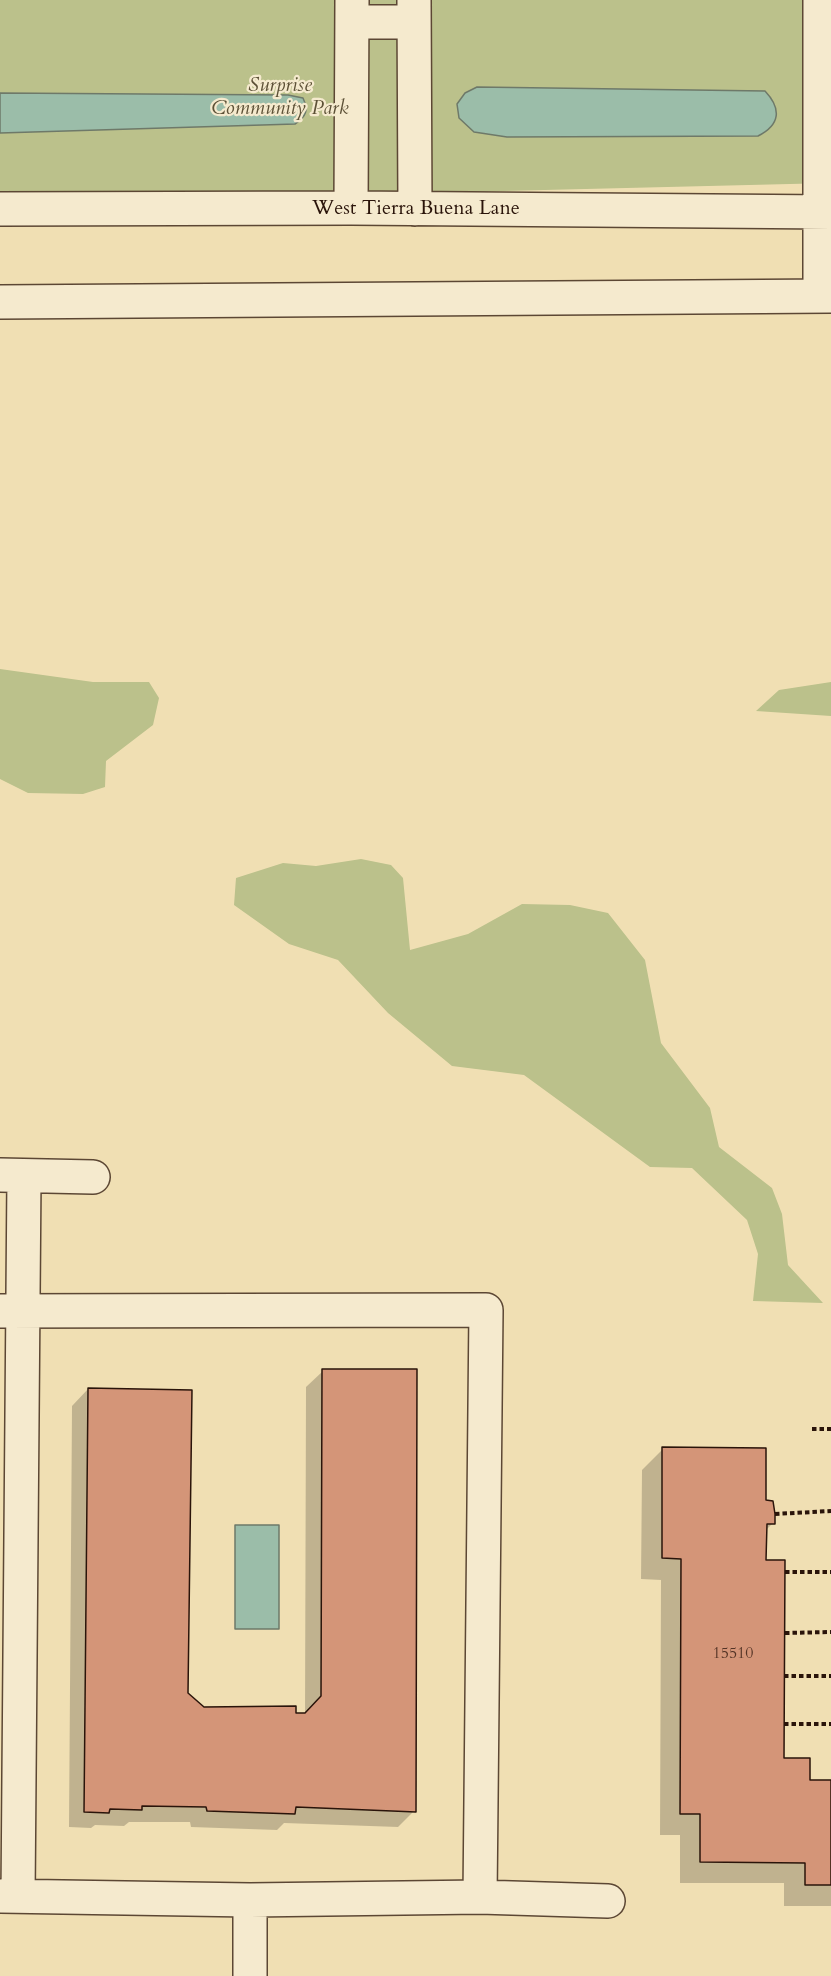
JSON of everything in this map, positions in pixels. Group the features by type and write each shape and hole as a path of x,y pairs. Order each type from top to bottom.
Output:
{"street":[{"path":"351,208 352,11 414,11 415,209"},
{"path":"0,302 826,296 824,15"},
{"name":"West Tierra Buena Lane","path":"0,209 351,208 825,212"},
{"path":"93,1177 12,1175 9,1896 250,1900 480,1897 608,1901"},
{"path":"11,1311 486,1310 480,1897"},
{"path":"250,1900 250,1976"}],"path":[{"path":"812,1429 831,1429"},
{"path":"775,1514 831,1511"},
{"path":"785,1572 831,1572"},
{"path":"785,1633 831,1632"},
{"path":"784,1676 831,1676"},
{"path":"784,1724 831,1724"}],"green space":[{"name":"Surprise Community Park","path":"0,0 831,0 831,183 299,196 0,194"},
{"path":"0,669 93,682 149,682 159,698 153,725 106,761 105,787 83,794 28,793 0,779"},
{"path":"831,682 831,716 756,711 779,690"},
{"path":"361,859 391,865 403,878 410,950 468,934 522,904 570,905 608,913 645,960 661,1043 710,1108 719,1147 772,1188 782,1214 788,1265 823,1303 753,1301 758,1254 747,1220 692,1168 650,1167 524,1075 452,1066 388,1013 338,960 289,944 234,905 236,878 283,863 316,866"}],"shaded area":[{"path":"477,87 765,91 774,104 776,116 771,127 758,136 507,137 474,132 459,118 457,104 465,93"},
{"path":"0,93 288,95 303,98 306,110 302,119 295,124 0,133"},
{"path":"235,1525 279,1525 279,1629 235,1629"}],"building":[{"path":"322,1369 417,1369 416,1812 296,1807 295,1814 207,1811 206,1807 142,1806 142,1810 110,1809 109,1813 84,1812 88,1388 192,1390 188,1693 204,1707 296,1706 296,1713 305,1713 321,1696"},
{"path":"662,1447 766,1448 766,1500 773,1501 775,1524 767,1524 766,1560 785,1560 784,1758 810,1758 810,1780 831,1780 831,1885 805,1885 805,1863 700,1862 700,1814 680,1814 681,1559 662,1558"}]}
